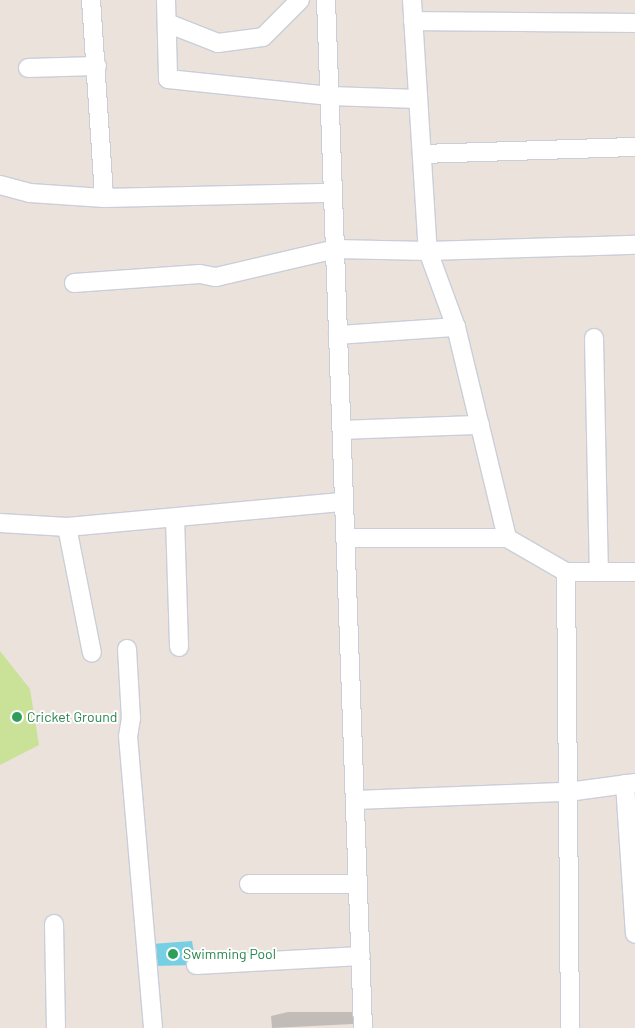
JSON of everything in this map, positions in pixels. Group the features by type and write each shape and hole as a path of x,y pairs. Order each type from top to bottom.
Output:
{"street":[{"path":"92,0 104,198"},
{"path":"166,0 168,79 330,96 418,100"},
{"path":"167,23 218,42 263,37 300,0"},
{"path":"326,0 363,1028"},
{"path":"412,0 428,252 456,327 507,538"},
{"path":"413,21 635,23"},
{"path":"28,68 97,66"},
{"path":"422,154 635,148"},
{"path":"0,185 30,193 104,198 333,193"},
{"path":"74,282 200,274 216,277 335,249 428,252 635,245"},
{"path":"338,335 456,327"},
{"path":"594,338 599,572"},
{"path":"342,430 480,425"},
{"path":"0,523 67,528 344,502"},
{"path":"175,518 179,647"},
{"path":"67,528 92,653"},
{"path":"346,538 507,538 566,572 635,572"},
{"path":"566,572 570,1028"},
{"path":"127,649 131,718 128,736 153,1028"},
{"path":"355,800 568,792 630,783 635,934"},
{"path":"249,884 358,884"},
{"path":"54,924 56,1028"},
{"path":"196,965 361,956"}],"green space":[{"name":"Cricket Ground","path":"0,651 30,689 39,745 0,765"}],"water":[{"name":"Swimming Pool","path":"192,941 196,965 153,966 152,944"}],"building":[{"path":"288,1012 354,1012 353,1024 272,1028 271,1016"}],"place":[{"name":"Cricket Ground","path":"17,717"},
{"name":"Swimming Pool","path":"173,954"}]}
